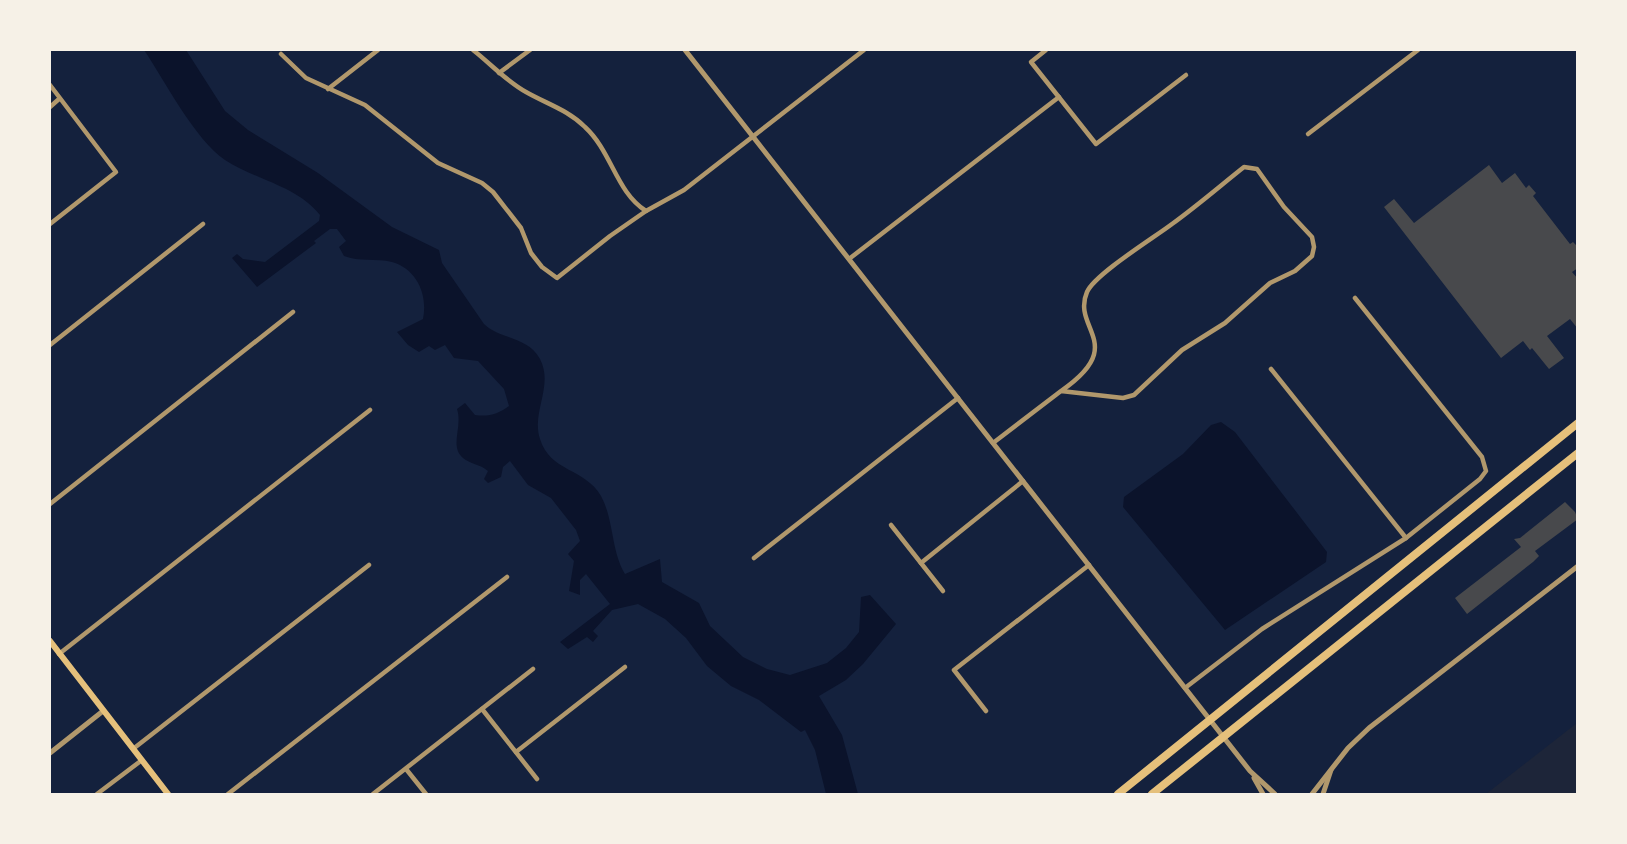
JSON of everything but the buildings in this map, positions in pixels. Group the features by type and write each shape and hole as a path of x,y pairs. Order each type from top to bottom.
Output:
{"highway":[{"path":"1118,795 1578,423"},
{"path":"1152,795 1576,455"}],"main road":[{"path":"50,641 168,795"}],"street":[{"path":"328,89 378,50"},
{"path":"473,50 525,92 561,109 586,128 606,152 627,194 646,211"},
{"path":"499,73 530,50"},
{"path":"685,50 1185,688 1251,771 1275,795"},
{"path":"281,54 306,78 365,105 438,163 482,183 493,192 521,228 531,253 542,267 557,278 646,211 684,190 864,50"},
{"path":"1046,50 1031,62 1096,144 1186,75"},
{"path":"1308,134 1418,50"},
{"path":"50,85 116,172 50,224"},
{"path":"849,259 1059,97"},
{"path":"50,107 60,99"},
{"path":"993,443 1061,391 1085,370 1095,355 1095,339 1086,314 1085,300 1090,286 1244,167 1257,169 1284,207 1312,237 1314,247 1309,260 1295,271 1270,284 1231,318 1173,356 1134,395 1124,398 1061,391"},
{"path":"50,345 203,224"},
{"path":"1185,688 1262,629 1406,538 1480,479 1486,468 1482,457 1355,298"},
{"path":"50,504 293,312"},
{"path":"1271,369 1406,538"},
{"path":"754,558 958,398"},
{"path":"59,654 370,410"},
{"path":"921,563 1023,481"},
{"path":"891,525 943,591"},
{"path":"133,749 369,565"},
{"path":"986,711 954,670 1089,565"},
{"path":"1312,795 1348,748 1369,728 1578,566"},
{"path":"228,795 507,578"},
{"path":"516,752 625,667"},
{"path":"373,795 533,669"},
{"path":"482,709 537,779"},
{"path":"50,753 103,711"},
{"path":"98,795 142,760"},
{"path":"1323,795 1332,768"},
{"path":"406,769 426,795"},
{"path":"1251,771 1263,795"}],"shaded area":[{"path":"144,50 186,50 225,111 248,130 318,173 392,227 439,250 442,263 484,324 498,333 521,342 535,352 544,369 545,379 538,419 540,439 552,458 586,480 601,496 620,565 625,574 660,559 662,582 699,603 710,626 743,657 767,669 790,675 827,663 846,648 859,632 861,597 870,595 896,624 863,664 846,680 819,696 842,735 858,794 826,794 815,750 805,730 801,732 759,700 731,686 707,666 686,638 665,619 638,604 612,610 593,631 598,636 593,642 587,637 568,649 560,642 610,604 586,574 580,580 580,595 569,591 574,561 568,554 580,541 576,530 551,498 528,485 510,461 503,467 501,477 488,483 484,479 488,471 463,458 457,448 457,409 465,403 475,415 485,416 497,413 509,406 504,389 478,361 454,358 445,345 435,350 429,346 419,352 408,345 397,332 423,319 424,301 419,284 401,265 344,256 339,247 346,241 337,229 330,229 314,241 316,243 257,287 232,258 237,254 243,259 265,262 319,221 320,215 300,197 237,167 214,151 192,125"},
{"path":"1221,422 1235,432 1327,552 1326,562 1225,630 1123,507 1124,497 1183,454 1211,425"},
{"path":"1577,723 1577,794 1486,794"}]}
